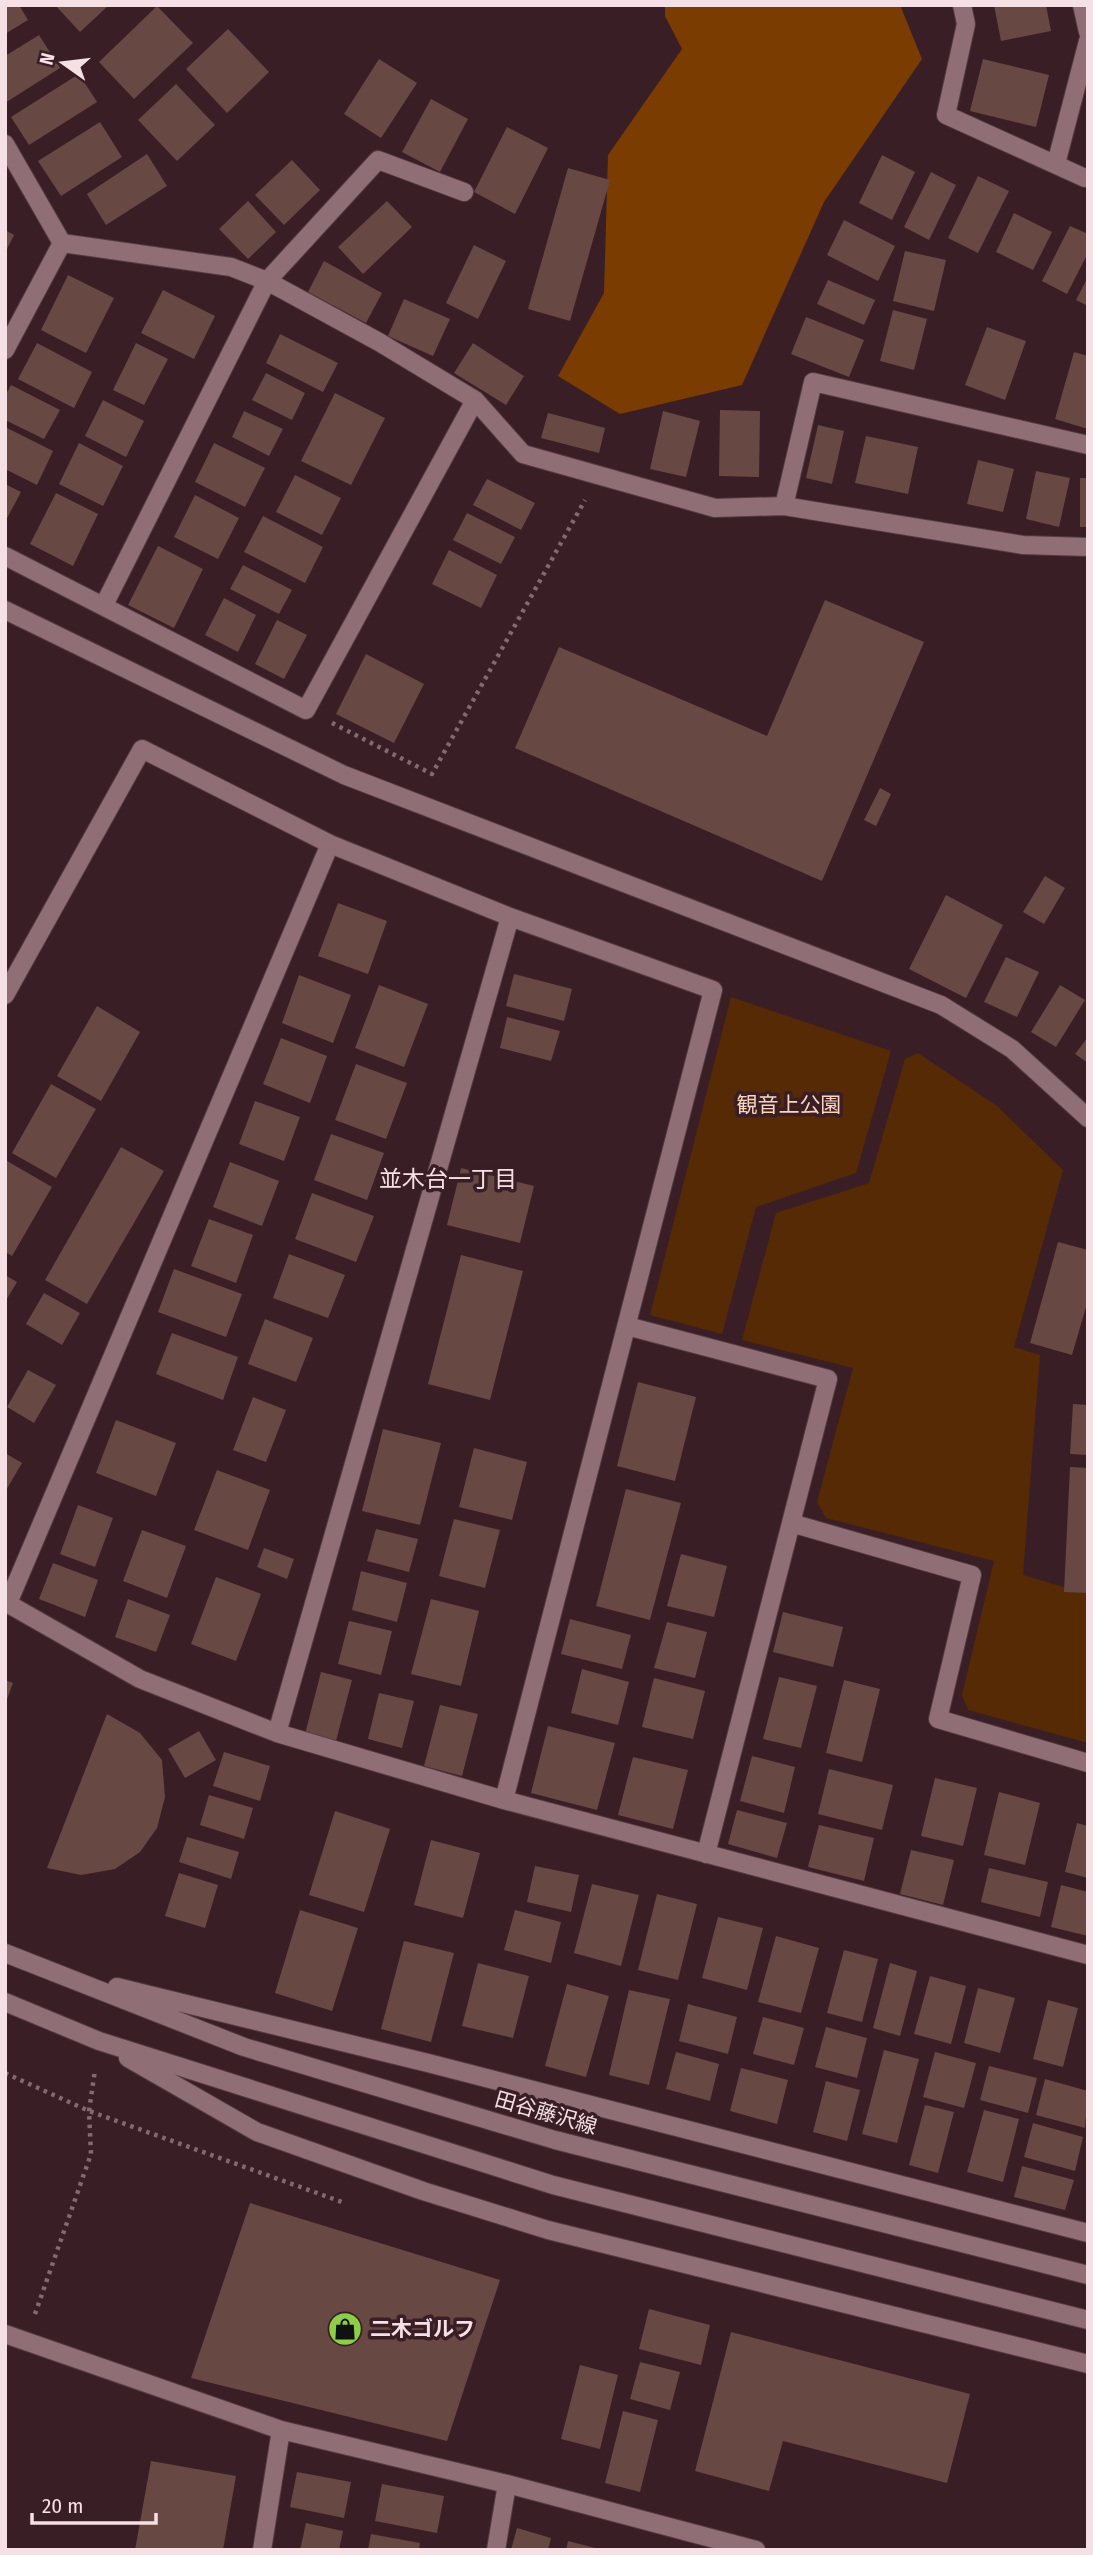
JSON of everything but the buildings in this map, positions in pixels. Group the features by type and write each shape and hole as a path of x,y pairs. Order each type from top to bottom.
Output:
{"street":[{"path":"962,5 965,24 946,115 1085,178"},
{"path":"1082,5 1088,32"},
{"path":"1056,164 1088,41"},
{"path":"5,144 62,243"},
{"path":"104,605 267,281 378,160 464,192"},
{"path":"62,243 232,267 267,281 379,342 475,400 523,454 715,508 784,506 1023,545 1088,547"},
{"path":"5,350 62,243"},
{"path":"784,506 813,382 1088,445"},
{"path":"5,556 306,710 475,400"},
{"path":"5,610 344,775 941,1005 1012,1049 1088,1118"},
{"path":"5,995 142,749 330,844 510,917 713,990 504,1800"},
{"path":"330,844 7,1602 139,1679 277,1733 504,1800 1088,1955"},
{"path":"277,1733 510,917"},
{"path":"627,1326 828,1379 706,1854"},
{"path":"791,1523 972,1574 938,1719 1088,1763"},
{"name":"田谷藤沢線","path":"5,1953 244,2047 555,2140 1088,2275"},
{"path":"49,1971 442,2066 1088,2233"},
{"path":"5,2002 99,2041 553,2185 1088,2320"},
{"path":"99,2041 257,2132 423,2191 548,2230 1088,2364"},
{"path":"5,2334 281,2430 507,2484 722,2545 756,2550"},
{"path":"262,2550 281,2430"},
{"path":"496,2550 507,2484"}],"path":[{"path":"306,710 432,774 598,476"},
{"path":"25,2341 91,2154 89,2111 99,2041"},
{"path":"5,2073 89,2111 342,2202"}],"green space":[{"name":"観音上公園","path":"731,997 891,1051 856,1173 756,1207 722,1334 650,1315"},
{"path":"918,1053 997,1106 1063,1170 1014,1347 1040,1355 1023,1575 1088,1594 1088,1743 968,1710 962,1695 994,1561 826,1518 817,1502 853,1368 742,1340 776,1213 869,1183 905,1059"}],"shaded area":[{"path":"665,5 900,5 922,59 824,202 742,385 620,414 558,376 604,293 608,155 682,49 665,16"}],"place":[{"name":"二木ゴルフ","path":"345,2329"}],"district":[{"name":"並木台一丁目","path":"448,1179"}]}
